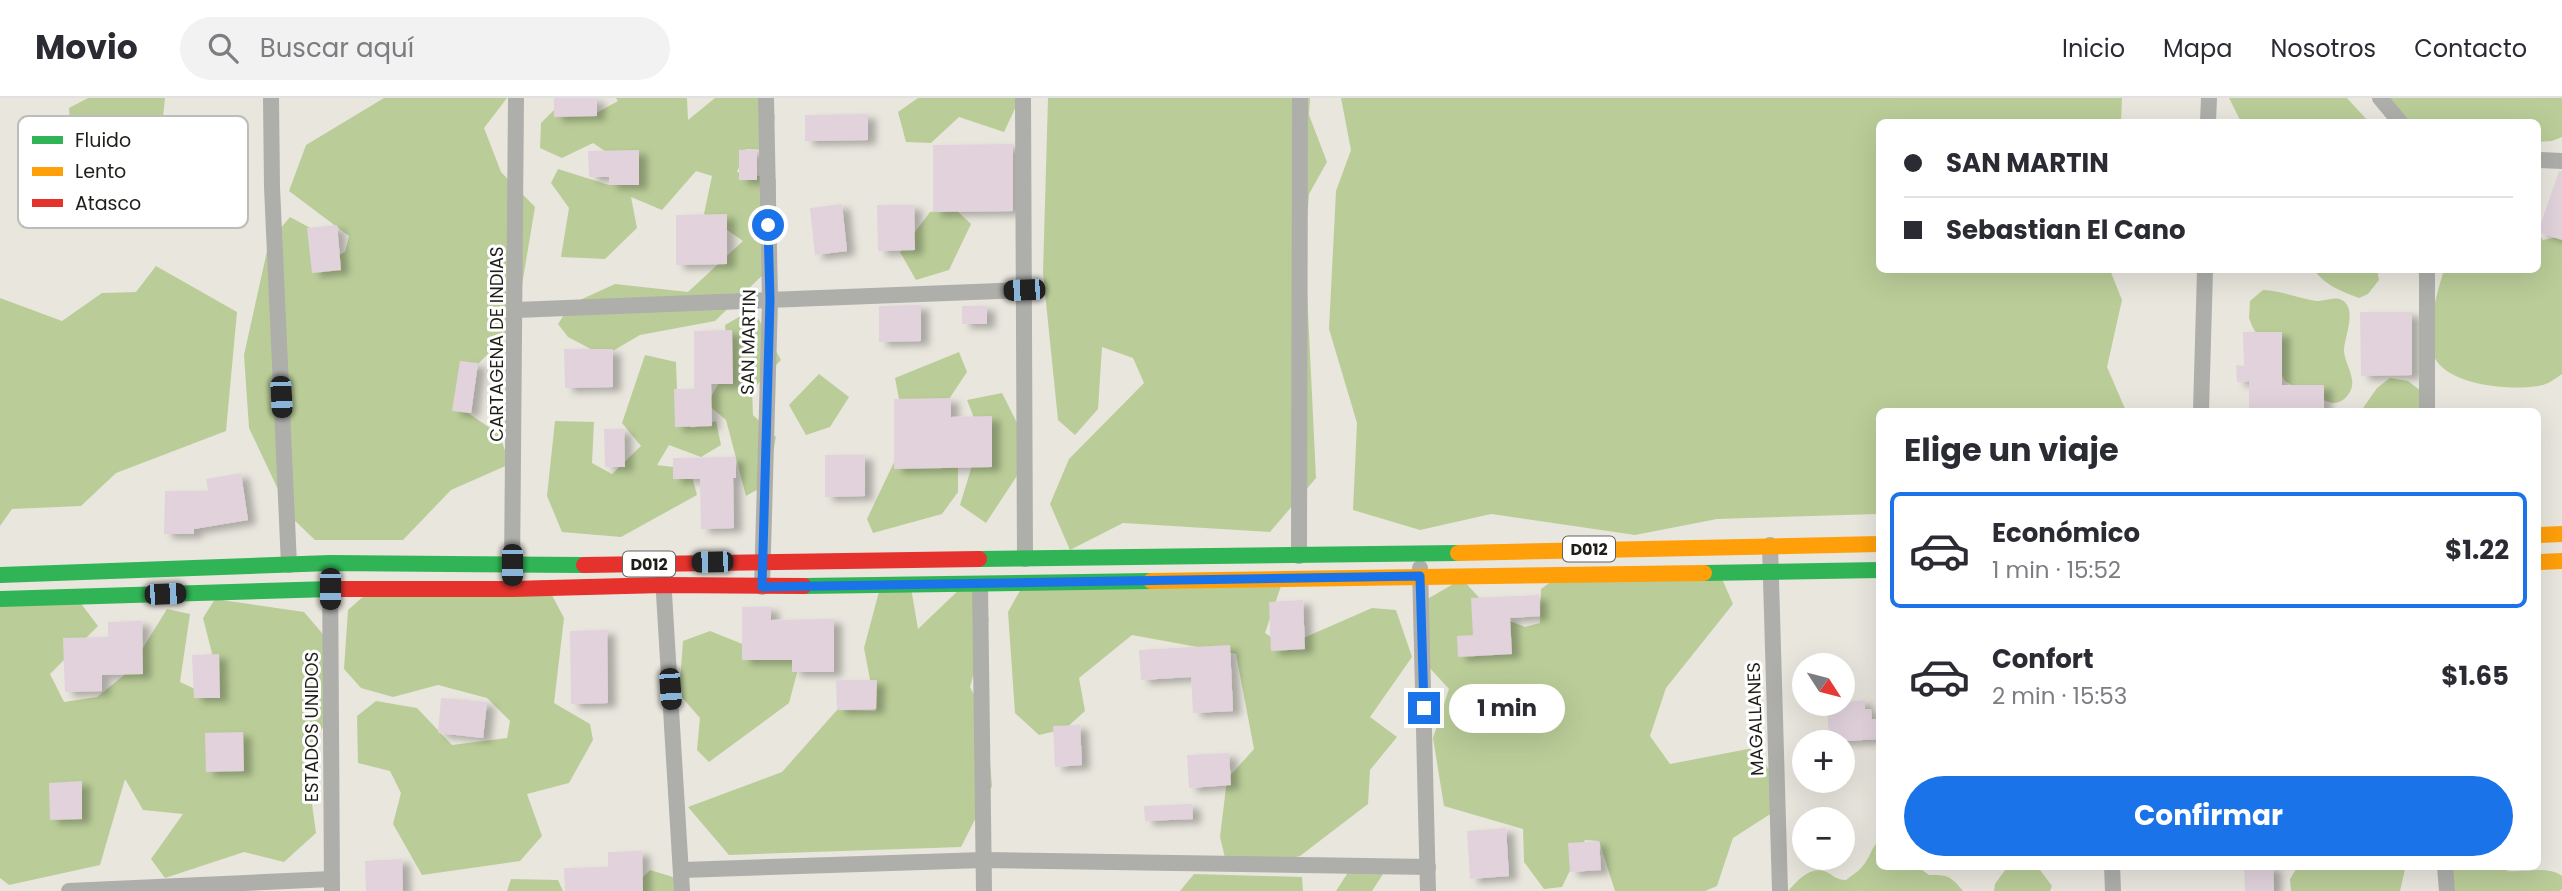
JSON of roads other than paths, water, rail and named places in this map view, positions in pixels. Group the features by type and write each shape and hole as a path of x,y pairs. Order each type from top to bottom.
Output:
{"main road":[{"path":"2541,535 2562,534"},
{"name":"D012","path":"0,575 330,563 662,564 1299,556 1876,544"},
{"path":"2541,562 2562,561"},
{"name":"D012","path":"0,599 330,589 513,589 663,585 762,587 1876,570"}],"street":[{"path":"271,98 273,214 289,565"},
{"name":"CARTAGENA DE INDIAS","path":"513,589 516,98"},
{"name":"SAN MARTIN","path":"762,587 770,300 766,98"},
{"path":"1023,98 1025,559"},
{"path":"1299,556 1300,98"},
{"path":"2208,119 2209,98"},
{"path":"2380,98 2398,119"},
{"path":"2541,160 2562,161"},
{"path":"2201,408 2205,273"},
{"path":"2427,273 2427,408"},
{"path":"516,310 1024,290"},
{"name":"MAGALLANES","path":"1770,545 1780,891"},
{"path":"1420,553 1428,891"},
{"name":"ESTADOS UNIDOS","path":"330,563 332,885"},
{"path":"662,564 682,891"},
{"path":"980,584 984,891"},
{"path":"682,870 983,860 1428,867"},
{"path":"2112,870 2113,891"},
{"path":"2445,870 2447,891"},
{"path":"69,891 332,885"}]}
